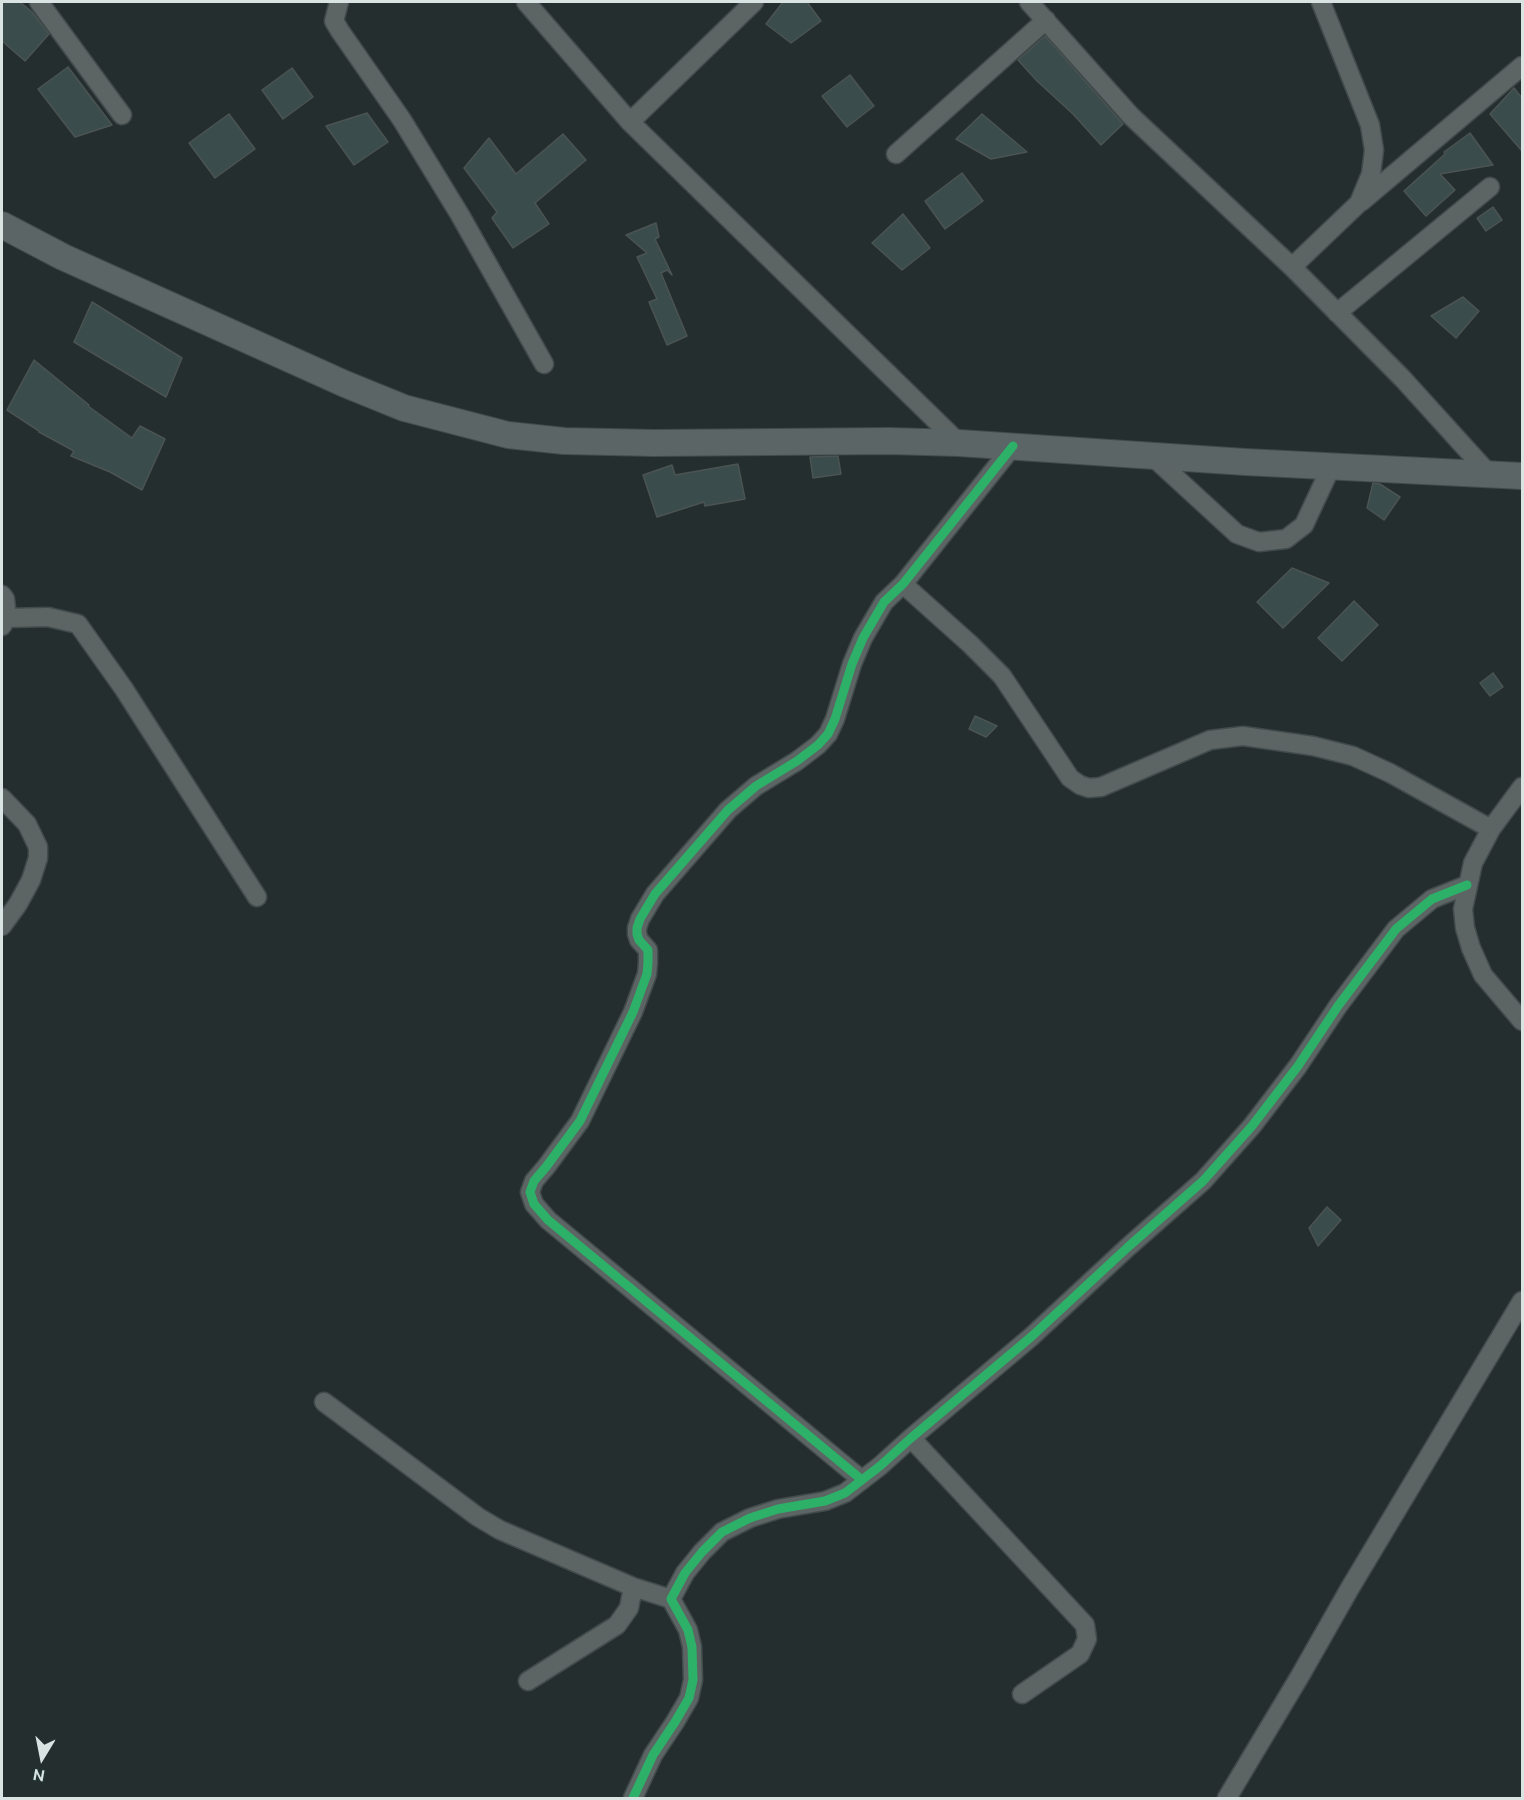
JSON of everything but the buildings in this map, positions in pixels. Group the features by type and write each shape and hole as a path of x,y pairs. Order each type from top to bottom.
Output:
{"main road":[{"path":"2,225 63,257 345,384 404,408 508,435 564,441 654,443 878,441 959,443 1330,467 1522,476"}],"street":[{"path":"39,2 122,115"},
{"path":"339,2 334,21 402,120 544,364"},
{"path":"526,2 630,122 959,443"},
{"path":"630,122 754,2"},
{"path":"1029,2 1131,116 1292,267 1403,379 1490,475"},
{"path":"1321,2 1370,125 1374,150 1371,174 1359,203"},
{"path":"896,154 1046,20"},
{"path":"1292,267 1359,203 1522,66"},
{"path":"1337,313 1490,187"},
{"path":"862,1480 548,1220 534,1204 530,1192 534,1180 580,1121 633,1012 647,974 648,963 648,950 639,940 637,928 655,894 728,810 756,786 797,761 828,734 862,638 884,602 903,584 1013,446"},
{"path":"1151,456 1237,534 1259,542 1286,539 1304,525 1330,467"},
{"path":"903,584 1002,676 1070,778 1080,785 1101,788 1210,740 1243,736 1313,746 1353,756 1390,773 1491,829"},
{"path":"2,596 4,622 48,617 78,624 124,689 257,897"},
{"path":"1522,787 1491,829 1473,863 1463,909 1465,928 1471,948 1483,975 1522,1021"},
{"path":"2,798 27,824 38,847 38,858 31,880 18,904 2,926"},
{"path":"671,1599 685,1573 722,1532 750,1518 778,1509 825,1501 845,1493 880,1466 1031,1336 1203,1181 1258,1117 1396,929 1432,899 1467,885"},
{"path":"1227,1798 1522,1301"},
{"path":"324,1402 478,1517 508,1534 633,1587 671,1599 688,1630 693,1659 693,1680 689,1698 653,1755 633,1798"},
{"path":"911,1438 1085,1625 1088,1639 1080,1654 1022,1694"},
{"path":"528,1681 617,1625 629,1608 633,1587"}],"cycle path":[{"path":"862,1480 548,1220 534,1204 530,1192 534,1181 580,1121 633,1012 647,974 648,963 648,950 639,940 637,928 655,894 728,810 756,786 797,761 828,734 863,638 884,602 903,584 1013,446"},
{"path":"633,1798 653,1755 689,1698 693,1680 692,1647 688,1630 671,1599 685,1573 702,1552 722,1532 750,1518 778,1509 825,1501 845,1493 880,1466 1031,1337 1203,1181 1252,1126 1298,1066 1338,1006 1396,929 1432,899 1467,885"}]}
